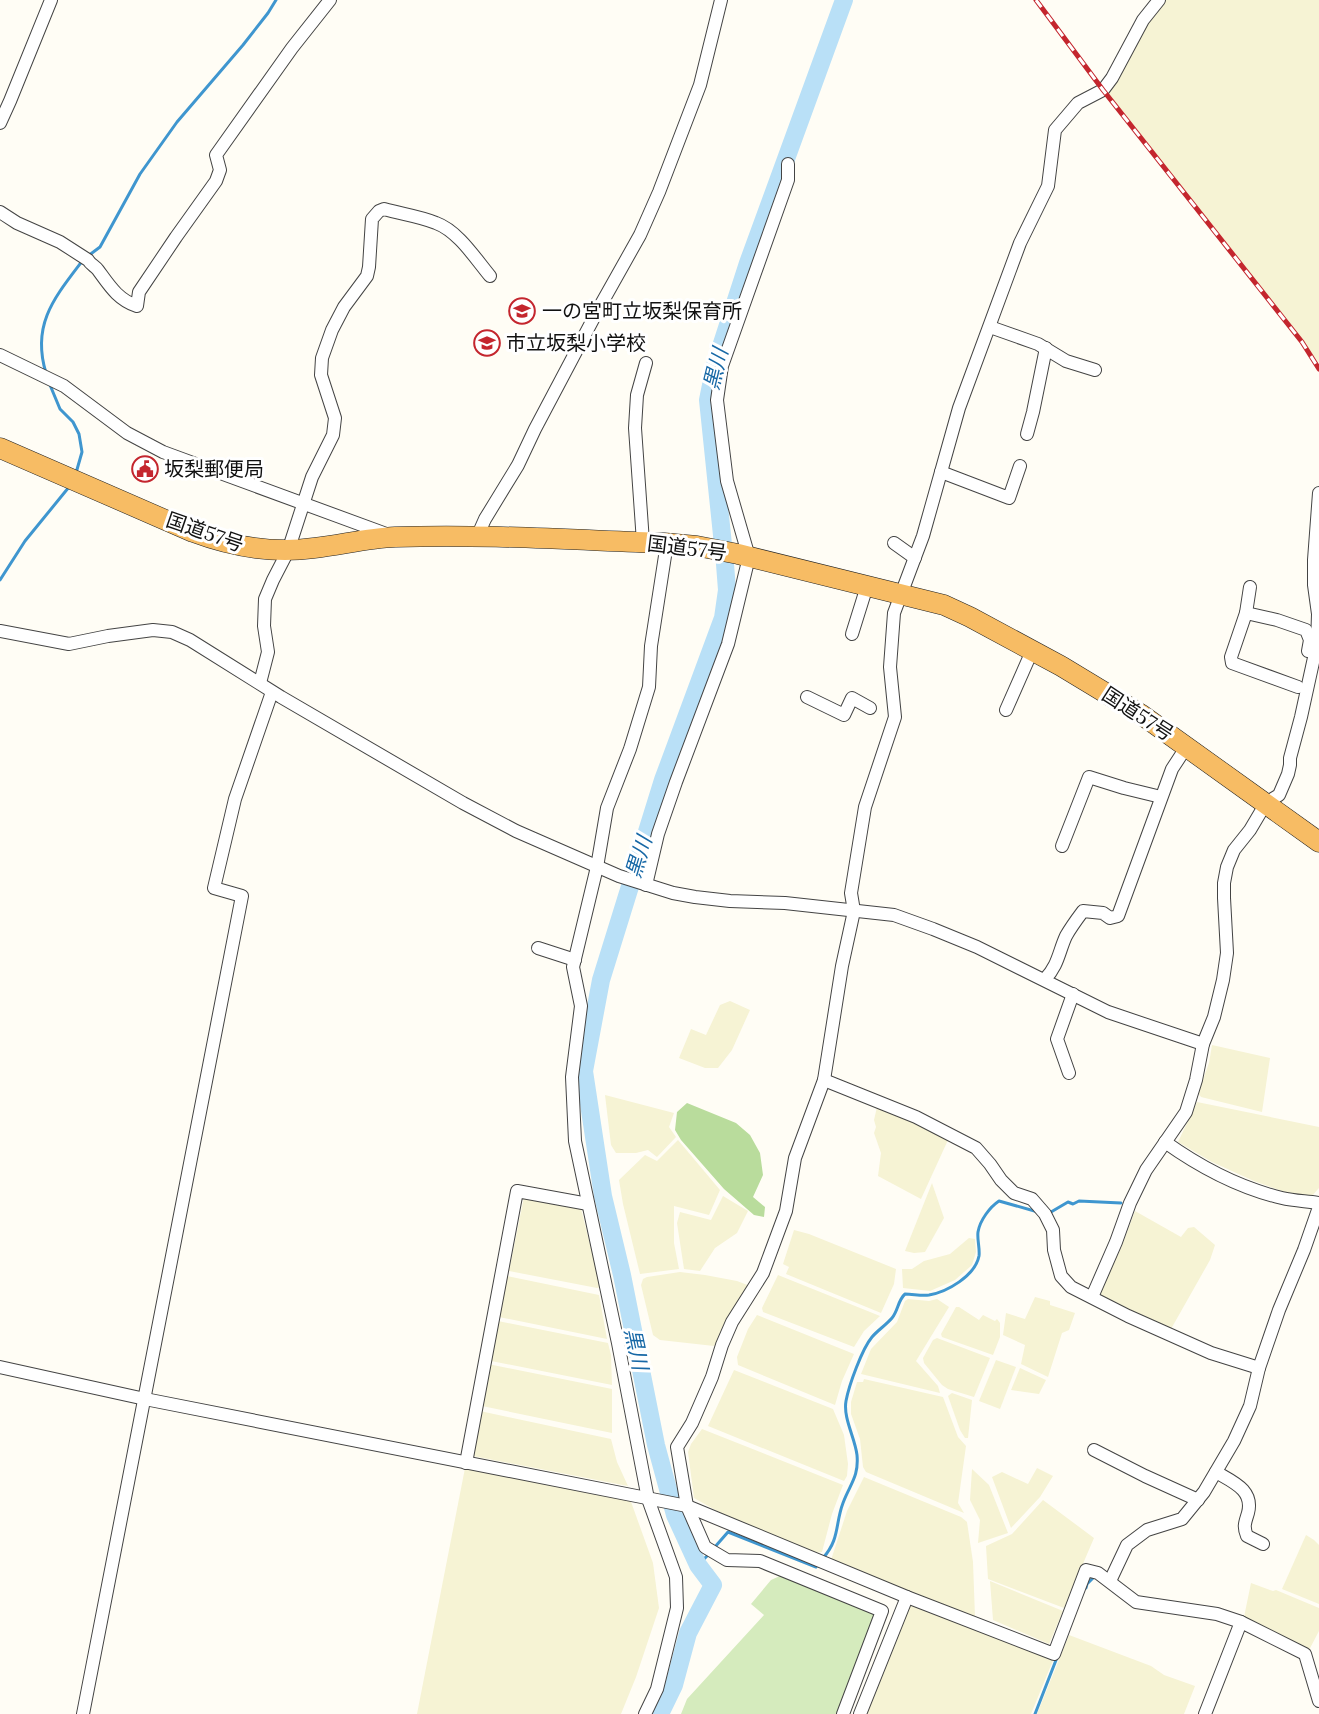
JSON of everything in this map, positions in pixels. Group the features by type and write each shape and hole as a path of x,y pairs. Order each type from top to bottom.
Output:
{"highway":[{"name":"国道57号","path":"0,448 213,539 246,548 288,551 394,537 477,537 664,543 709,548 743,555 951,608 1087,681 1142,715 1319,842"}],"street":[{"path":"0,123 51,0"},
{"path":"0,212 17,223 60,242 88,260 97,267 113,291 137,306 139,292 216,181 220,170 216,155 292,48 330,0"},
{"path":"477,537 485,519 518,465 598,308 640,235 700,85 721,0"},
{"path":"843,1714 882,1611 760,1561 727,1560 705,1547 687,1506 677,1447 696,1414 732,1322 763,1273 786,1211 795,1158 824,1080 842,966 855,911 851,893 856,853 866,807 895,717 890,667 894,613 915,558 959,408 1020,243 1048,186 1055,130 1078,103 1103,90 1112,78 1143,20 1159,0"},
{"path":"646,885 658,834 728,644 743,555 727,481 717,400 722,366 788,180 788,164"},
{"path":"260,683 268,652 264,626 265,599 288,551 312,477 333,435 334,418 321,375 322,358 345,307 367,276 371,224 375,216 384,209 437,223 463,244 490,276"},
{"path":"990,327 1038,344 1066,361 1095,370"},
{"path":"1027,434 1046,348"},
{"path":"0,355 64,386 127,433 164,452 394,537"},
{"path":"643,542 635,428 637,395 645,363"},
{"path":"941,472 1009,498 1020,466"},
{"path":"1290,758 1318,645 1319,614 1314,585 1319,493"},
{"path":"645,1714 657,1689 677,1608 676,1577 648,1498 575,1141 572,1077 581,1006 573,967 597,867 607,808 630,749 649,687 651,646 665,556 664,543"},
{"path":"894,543 915,558"},
{"path":"852,634 867,586"},
{"path":"1250,587 1246,613 1231,657 1232,663 1298,687"},
{"path":"1092,1297 1130,1203 1146,1170 1186,1112 1196,1080 1203,1044 1214,1017 1223,980 1227,953 1224,883 1227,867 1234,850 1250,830 1266,803 1279,795 1288,774 1298,687 1306,664 1310,640 1306,630 1246,613"},
{"path":"0,631 69,644 108,636 162,630 190,640 272,692 504,825 619,876 673,893 695,897 785,903 894,915 977,947 1108,1012 1203,1044"},
{"path":"1006,710 1032,651"},
{"path":"83,1714 242,896 214,888 235,799 272,692"},
{"path":"807,697 844,715 852,698 870,708"},
{"path":"1045,979 1052,972 1065,937 1083,911 1103,913 1110,918 1118,916 1172,769 1187,746"},
{"path":"1062,846 1089,777 1161,797"},
{"path":"542,953 575,960"},
{"path":"1069,1073 1057,1039 1073,994"},
{"path":"824,1080 916,1117 976,1148 1014,1193 1032,1199 1045,1214 1053,1230 1054,1250 1061,1276 1071,1287 1128,1316 1211,1353 1259,1368"},
{"path":"1110,1581 1127,1545 1146,1530 1182,1519 1198,1500 1234,1442 1250,1406 1259,1368 1319,1205 1263,1192 1215,1173 1189,1159 1165,1142"},
{"path":"466,1463 517,1191 588,1204"},
{"path":"0,1367 145,1399 687,1506 907,1597 1054,1654 1086,1570 1098,1573 1136,1602 1217,1614 1240,1622 1305,1654 1319,1701"},
{"path":"1094,1450 1198,1500"},
{"path":"1216,1472 1242,1488 1248,1496 1249,1508 1244,1527 1247,1536 1263,1544"},
{"path":"860,1714 907,1597"},
{"path":"1205,1714 1240,1622"}],"shaded area":[{"path":"1159,0 1319,0 1319,363 1103,90"},
{"path":"730,1001 750,1010 732,1050 718,1068 705,1068 679,1058 691,1029 706,1035 720,1005"},
{"path":"1212,1045 1270,1058 1262,1112 1201,1097 1198,1093 1209,1063"},
{"path":"605,1095 674,1113 669,1127 676,1137 657,1157 648,1150 636,1153 616,1153 611,1145"},
{"path":"1197,1102 1319,1127 1319,1188 1312,1196 1285,1192 1212,1162 1178,1142"},
{"path":"877,1107 948,1140 921,1199 878,1176 881,1153 874,1133"},
{"path":"678,1140 720,1190 709,1215 674,1206 674,1243 679,1269 640,1274 619,1180 645,1155 657,1161"},
{"path":"932,1183 944,1218 925,1252 905,1251"},
{"path":"723,1196 748,1211 737,1233 715,1248 700,1271 684,1269 677,1223 680,1212 711,1220"},
{"path":"524,1197 581,1209 601,1287 509,1271"},
{"path":"1135,1211 1181,1237 1188,1228 1194,1227 1215,1245 1210,1260 1171,1329 1114,1304 1102,1297 1100,1291 1121,1248"},
{"path":"794,1230 896,1269 894,1284 881,1313 786,1274 789,1267 783,1264"},
{"path":"969,1238 975,1239 976,1252 972,1265 955,1280 930,1291 903,1288 902,1269 912,1269 924,1261 950,1254"},
{"path":"680,1272 737,1281 750,1286 714,1346 660,1340 653,1335 641,1285 643,1279"},
{"path":"778,1275 880,1316 864,1331 854,1347 763,1312 762,1308"},
{"path":"507,1276 599,1295 607,1339 499,1317"},
{"path":"1035,1297 1050,1301 1050,1305 1075,1313 1069,1330 1062,1333 1048,1377 1021,1364 1025,1345 1003,1335 1006,1313 1025,1319"},
{"path":"908,1299 929,1301 937,1299 949,1307 916,1361 938,1386 940,1393 861,1374 871,1349 897,1322 905,1301"},
{"path":"956,1307 979,1320 983,1315 995,1321 997,1319 1000,1323 1000,1337 993,1355 942,1337 941,1334"},
{"path":"757,1315 854,1354 842,1381 835,1405 738,1365 737,1357 748,1329"},
{"path":"498,1321 608,1343 611,1355 612,1385 491,1361"},
{"path":"937,1338 990,1358 974,1397 942,1385 924,1363 923,1358 933,1340"},
{"path":"996,1360 1016,1367 1000,1409 979,1401"},
{"path":"488,1364 612,1389 612,1433 482,1406"},
{"path":"1020,1368 1046,1380 1039,1394 1011,1390"},
{"path":"734,1370 833,1409 844,1435 848,1464 844,1481 708,1426"},
{"path":"864,1379 943,1397 958,1437 966,1446 958,1503 964,1513 866,1472 863,1467 860,1439 851,1414 851,1402 857,1382 863,1382"},
{"path":"952,1393 972,1400 968,1438 965,1438 960,1430 948,1396"},
{"path":"480,1411 611,1439 617,1462 628,1486 473,1456"},
{"path":"702,1429 843,1485 832,1514 822,1552 814,1553 724,1515 694,1498 688,1452"},
{"path":"466,1463 630,1499 653,1563 659,1608 621,1714 417,1714"},
{"path":"1037,1468 1053,1476 1040,1497 1011,1528 992,1477 1002,1472 1028,1484"},
{"path":"972,1469 989,1485 1008,1533 978,1543 980,1520 970,1500"},
{"path":"864,1477 961,1517 967,1522 973,1562 975,1617 972,1618 831,1560 847,1511"},
{"path":"1043,1500 1094,1538 1064,1608 988,1579 986,1546 1012,1534"},
{"path":"1306,1535 1319,1545 1319,1604 1282,1589"},
{"path":"990,1581 1063,1611 1049,1644 993,1620"},
{"path":"1251,1583 1276,1590 1319,1608 1319,1631 1308,1652 1244,1617"},
{"path":"909,1601 1054,1658 1031,1714 865,1714"},
{"path":"1069,1635 1151,1666 1164,1675 1195,1686 1184,1714 1037,1714"}],"green space":[{"path":"687,1103 736,1123 750,1135 760,1153 763,1175 753,1197 765,1207 764,1217 754,1215 724,1189 681,1140 675,1130 677,1112"},
{"path":"782,1575 878,1614 840,1714 681,1714 687,1699 764,1615 751,1604 771,1580"}],"waterway":[{"path":"88,256 100,247 140,174 177,122 243,45 276,0"},
{"name":"黒川","path":"660,1714 674,1685 688,1633 713,1585 698,1565 675,1515 656,1445 622,1275 603,1196 584,1071 601,980 663,780 723,618 727,590 708,400 715,365 748,263 844,0"},
{"path":"46,373 42,356 42,340 48,312 63,286 83,260"},
{"path":"50,385 60,409 73,422 79,434 82,452 76,473"},
{"path":"0,580 25,541 69,487"},
{"path":"823,1558 835,1538 841,1511 857,1469 856,1448 846,1414 846,1401 856,1368 868,1343 874,1334 892,1318 905,1294 936,1293 952,1287 972,1270 979,1256 979,1227 986,1214 999,1201 1038,1212"},
{"path":"1048,1212 1068,1202 1073,1204 1079,1201 1121,1203"},
{"path":"714,1548 728,1532 816,1567 818,1563"},
{"path":"698,1565 710,1553"},
{"path":"1086,1588 1093,1578"},
{"path":"1035,1714 1058,1655"}],"railway":[{"path":"1036,0 1103,90 1302,342 1319,369"}],"place":[{"name":"一の宮町立坂梨保育所","path":"522,311"},
{"name":"市立坂梨小学校","path":"487,343"},
{"name":"坂梨郵便局","path":"145,469"}]}
